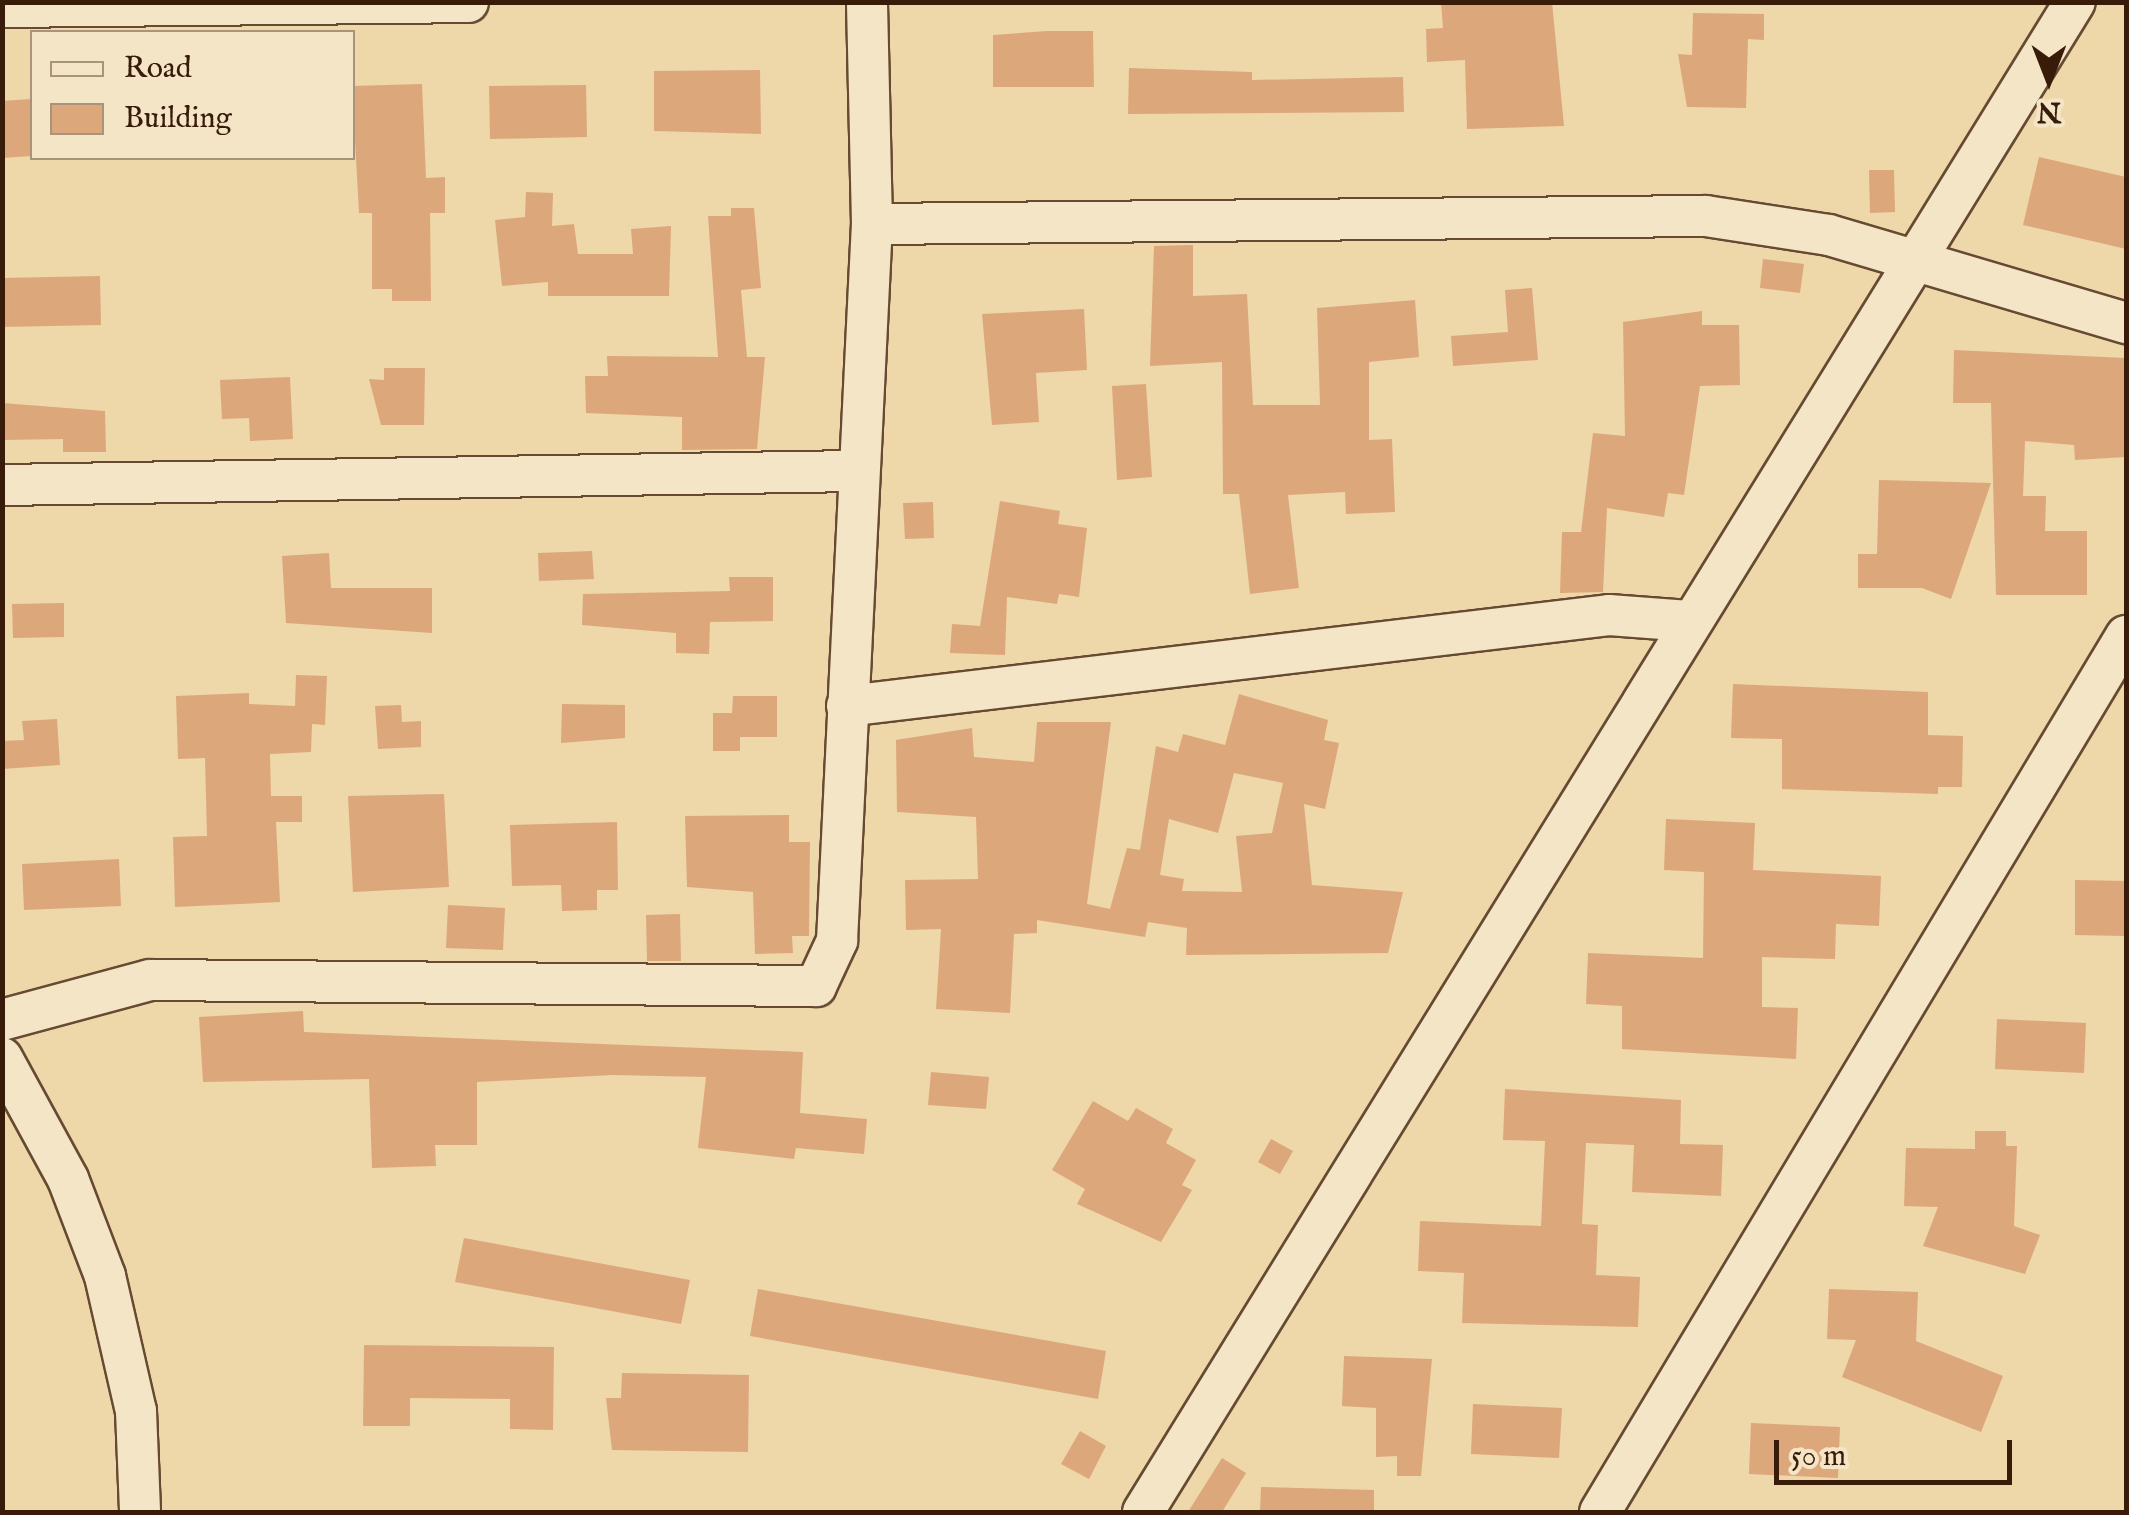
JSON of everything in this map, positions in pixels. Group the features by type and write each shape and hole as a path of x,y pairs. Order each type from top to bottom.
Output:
{"street":[{"path":"2,6 468,2"},
{"path":"2,1020 150,980 816,986 837,941 872,224 867,2"},
{"path":"1143,1512 2075,2"},
{"path":"872,224 1706,216 1828,235 2126,323"},
{"path":"2,485 858,471"},
{"path":"847,706 1609,615 1690,621"},
{"path":"1600,1512 2126,636"},
{"path":"2,1058 68,1179 105,1276 136,1412 140,1512"}],"building":[{"path":"1441,2 1552,2 1564,126 1467,129 1465,60 1427,62 1426,29 1443,28"},
{"path":"1693,13 1764,14 1764,40 1748,39 1746,108 1687,107 1678,54 1692,55"},
{"path":"1093,31 1094,87 993,87 993,35"},
{"path":"1129,68 1252,72 1252,80 1403,77 1404,112 1128,114"},
{"path":"760,70 761,134 654,131 654,71"},
{"path":"422,84 426,178 445,177 445,213 430,213 431,301 392,301 392,289 372,289 372,213 359,213 355,86"},
{"path":"586,85 587,137 490,139 489,86"},
{"path":"30,99 30,156 2,158 2,101"},
{"path":"2039,157 2126,177 2126,249 2023,225"},
{"path":"1869,170 1894,170 1895,212 1870,213"},
{"path":"526,192 553,193 552,226 574,224 578,254 633,254 631,229 671,226 669,296 548,296 548,282 502,286 495,220 525,217"},
{"path":"731,208 754,208 761,288 741,290 747,357 765,357 757,449 682,450 682,417 586,413 585,376 608,376 607,356 718,357 708,216 731,216"},
{"path":"1193,245 1193,296 1247,294 1253,405 1320,405 1317,308 1415,300 1419,357 1369,362 1369,440 1392,439 1395,512 1346,514 1345,492 1288,495 1299,588 1250,594 1239,494 1223,494 1222,362 1150,366 1154,246"},
{"path":"1763,259 1804,264 1800,293 1760,288"},
{"path":"100,276 101,325 2,327 2,278"},
{"path":"1532,288 1538,360 1453,366 1451,336 1508,332 1505,290"},
{"path":"1084,309 1087,370 1036,373 1039,422 992,425 982,314"},
{"path":"1702,311 1702,325 1739,325 1740,385 1700,386 1684,495 1668,493 1664,517 1607,508 1603,592 1560,593 1562,532 1581,532 1593,433 1625,436 1623,322"},
{"path":"1954,350 2126,358 2126,457 2075,460 2074,445 2025,441 2023,496 2046,496 2045,531 2087,531 2087,595 1996,595 1991,403 1953,403"},
{"path":"384,368 425,368 424,425 381,425 369,379 384,380"},
{"path":"290,377 293,439 250,441 249,418 222,419 220,380"},
{"path":"1146,384 1152,477 1117,480 1112,386"},
{"path":"2,403 105,411 106,452 63,452 63,439 2,440"},
{"path":"1879,480 1991,483 1951,599 1922,588 1858,588 1858,554 1877,554"},
{"path":"1000,501 1060,511 1058,524 1087,528 1079,597 1059,594 1057,604 1007,597 1005,655 950,653 952,624 980,626"},
{"path":"933,502 934,538 905,539 903,503"},
{"path":"592,551 594,579 539,581 538,553"},
{"path":"329,553 331,588 432,588 432,633 286,623 282,556"},
{"path":"729,577 773,577 773,621 710,622 709,654 676,653 676,633 582,625 583,594 730,591"},
{"path":"64,603 64,637 13,638 12,604"},
{"path":"296,675 327,676 325,725 312,724 311,752 270,754 271,796 302,796 302,822 276,822 280,902 175,907 173,837 207,836 205,758 178,759 176,696 249,693 249,704 295,706"},
{"path":"1733,684 1928,692 1928,735 1963,736 1962,787 1938,787 1938,794 1782,789 1782,739 1731,738"},
{"path":"1239,694 1328,720 1324,740 1339,743 1325,809 1304,804 1312,885 1403,892 1388,953 1186,955 1187,928 1148,922 1145,937 1037,920 1037,933 1014,934 1010,1013 936,1009 941,929 906,930 905,880 978,879 976,817 897,812 896,740 972,728 974,757 1034,762 1037,722 1111,722 1087,904 1110,909 1127,848 1140,850 1156,746 1178,752 1183,734 1225,745","holes":["1234,773 1283,783 1272,833 1236,836 1242,892 1182,891 1184,879 1160,875 1169,819 1218,833"]},
{"path":"733,696 777,696 777,737 740,737 740,751 713,751 713,713 732,713"},
{"path":"562,704 625,705 625,738 561,743"},
{"path":"401,705 402,722 421,721 421,747 378,749 375,706"},
{"path":"57,719 60,765 2,769 2,741 24,740 22,721"},
{"path":"444,794 449,887 353,892 348,796"},
{"path":"789,815 789,842 810,842 809,936 792,936 793,953 755,954 753,892 687,887 685,816"},
{"path":"1666,819 1755,823 1753,870 1881,876 1879,926 1836,924 1835,959 1762,957 1762,1007 1798,1008 1796,1059 1622,1049 1622,1006 1586,1004 1588,953 1703,958 1704,872 1664,870"},
{"path":"617,822 618,890 597,890 597,910 562,911 561,885 512,886 510,825"},
{"path":"119,859 121,906 24,910 22,864"},
{"path":"2075,880 2126,881 2126,936 2075,935"},
{"path":"448,905 505,908 503,950 446,948"},
{"path":"680,914 681,961 647,961 646,915"},
{"path":"303,1011 304,1032 803,1052 800,1113 867,1119 864,1154 796,1148 794,1159 698,1148 706,1077 612,1075 477,1082 477,1145 435,1145 436,1166 372,1168 369,1079 203,1082 199,1017"},
{"path":"1997,1019 2086,1023 2084,1073 1995,1069"},
{"path":"931,1072 989,1077 986,1109 928,1105"},
{"path":"1505,1089 1681,1100 1680,1144 1723,1145 1721,1196 1632,1192 1634,1145 1586,1143 1582,1224 1598,1225 1596,1275 1640,1277 1638,1327 1462,1323 1464,1273 1418,1271 1420,1221 1541,1226 1545,1141 1503,1140"},
{"path":"1093,1101 1128,1121 1136,1108 1173,1129 1166,1143 1196,1160 1182,1185 1192,1190 1161,1242 1077,1204 1085,1189 1052,1170"},
{"path":"1975,1131 2006,1131 2006,1146 2017,1146 2014,1226 2040,1235 2025,1274 1923,1246 1938,1207 1904,1206 1906,1148 1975,1149"},
{"path":"1271,1139 1293,1151 1280,1174 1258,1162"},
{"path":"464,1238 690,1280 681,1324 455,1282"},
{"path":"758,1289 1106,1351 1098,1399 750,1336"},
{"path":"1829,1289 1918,1292 1916,1341 2003,1376 1981,1432 1842,1377 1856,1340 1827,1339"},
{"path":"364,1345 554,1347 553,1430 510,1429 510,1399 410,1398 410,1426 363,1426"},
{"path":"1344,1356 1432,1359 1421,1476 1397,1476 1397,1456 1376,1457 1376,1408 1342,1406"},
{"path":"622,1373 749,1375 748,1452 612,1450 606,1398 621,1398"},
{"path":"1473,1404 1562,1408 1559,1458 1471,1454"},
{"path":"1751,1423 1840,1427 1838,1478 1749,1474"},
{"path":"1080,1431 1106,1446 1089,1479 1061,1464"},
{"path":"1222,1458 1246,1473 1222,1512 1188,1512"},
{"path":"1261,1487 1374,1490 1374,1512 1260,1512"}]}
